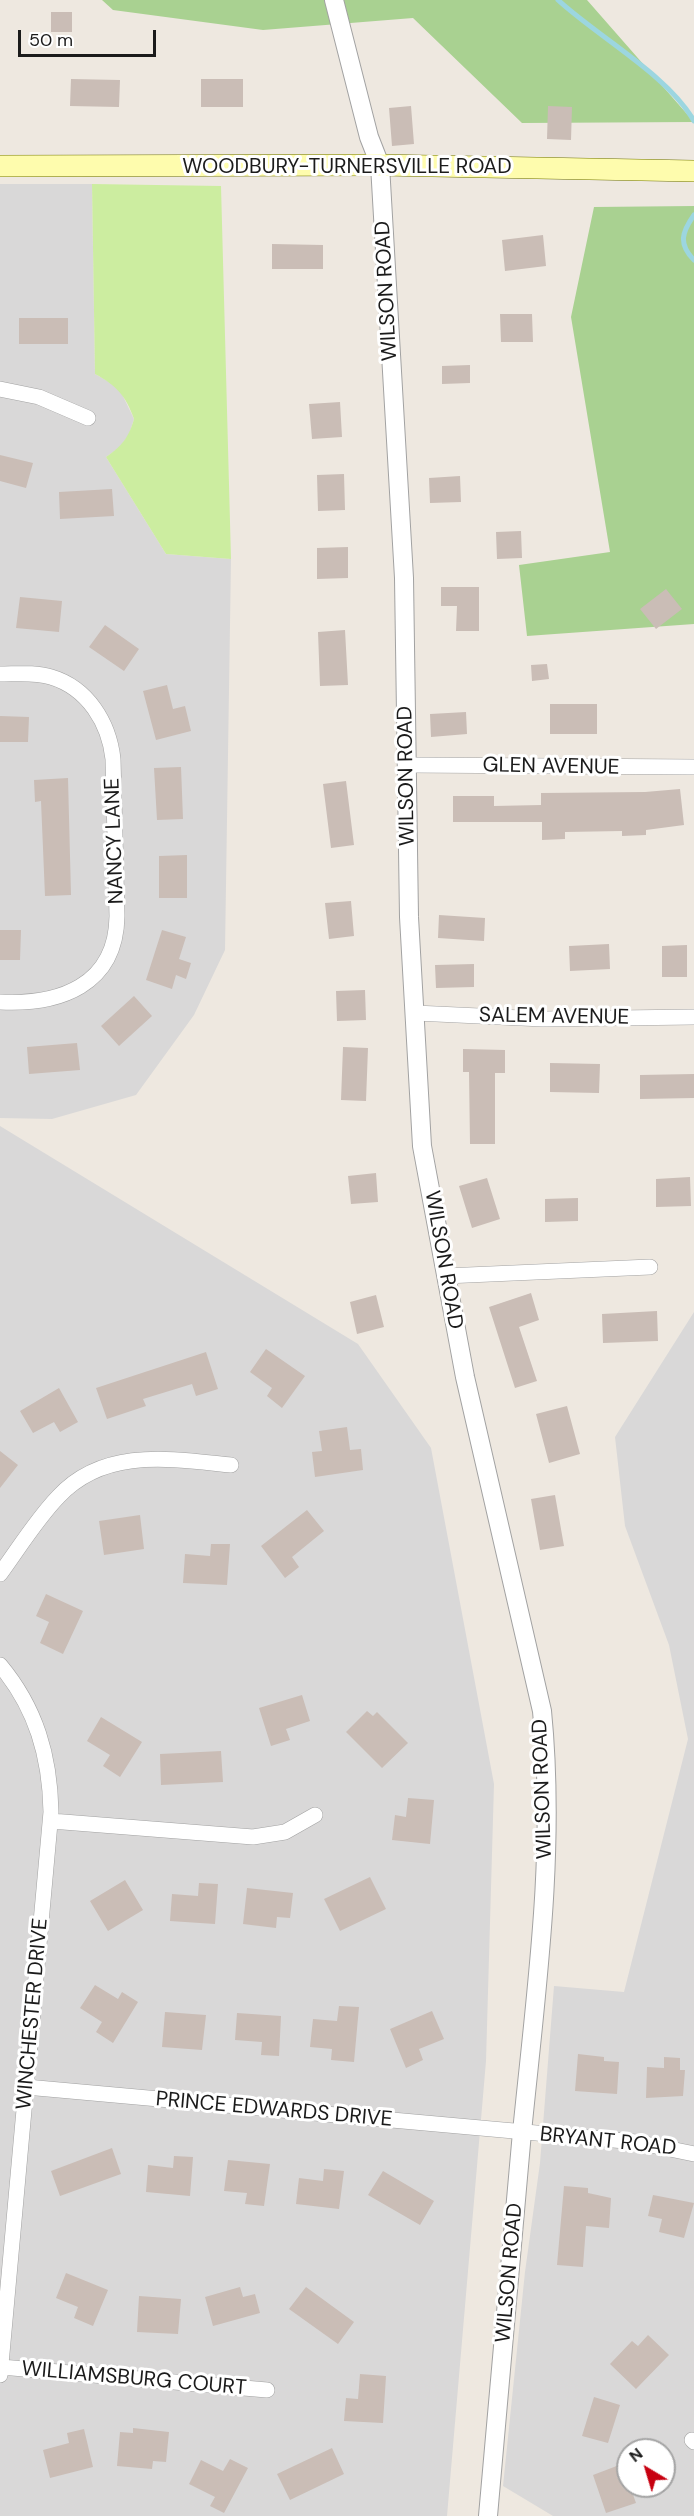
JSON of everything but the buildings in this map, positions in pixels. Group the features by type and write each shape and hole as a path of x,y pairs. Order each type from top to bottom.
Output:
{"main road":[{"name":"WOODBURY-TURNERSVILLE ROAD","path":"0,166 380,165 693,171"}],"street":[{"name":"WILSON ROAD","path":"334,0 369,137 380,165 404,578 409,917 422,1146 465,1377 542,1711 547,1765 546,1873 537,1994 522,2133 488,2516"},
{"path":"0,389 39,397 87,418"},
{"name":"NANCY LANE","path":"0,674 53,678 84,697 102,719 108,734 113,759 117,916 116,935 109,953 98,972 88,981 53,999 26,1003 0,1002"},
{"name":"GLEN AVENUE","path":"408,765 694,766"},
{"name":"SALEM AVENUE","path":"415,1013 543,1020 694,1017"},
{"path":"446,1276 650,1267"},
{"path":"0,1574 58,1496 92,1472 119,1462 142,1459 231,1465"},
{"name":"WINCHESTER DRIVE","path":"0,1665 26,1702 42,1740 50,1782 51,1821 0,2375"},
{"path":"51,1821 253,1837 285,1832 315,1815"},
{"name":"PRINCE EDWARDS DRIVE","path":"26,2087 522,2133"},
{"name":"BRYANT ROAD","path":"522,2133 659,2145 694,2154"},
{"name":"WILLIAMSBURG COURT","path":"1,2367 267,2390"}],"shaded area":[{"path":"0,184 92,184 95,374 113,384 121,392 134,419 129,435 119,448 106,457 166,554 231,559 225,950 194,1015 136,1095 52,1119 0,1118"},
{"path":"0,1126 358,1344 431,1448 494,1784 486,2061 447,2516 0,2516"},
{"path":"694,1312 694,2516 553,2516 503,2486 525,2272 540,2163 554,1986 624,1992 688,1739 669,1645 625,1526 615,1437"}],"green space":[{"path":"102,0 587,0 694,122 522,123 413,18 263,30 113,10"},
{"path":"92,184 221,186 231,559 166,554 106,457 124,441 134,419 119,392 109,382 95,374"},
{"path":"694,206 694,624 527,636 519,565 610,552 571,317 594,207"}],"waterway":[{"path":"558,0 650,72 682,104 694,121"},
{"path":"694,215 684,238 686,249 694,260"}]}
